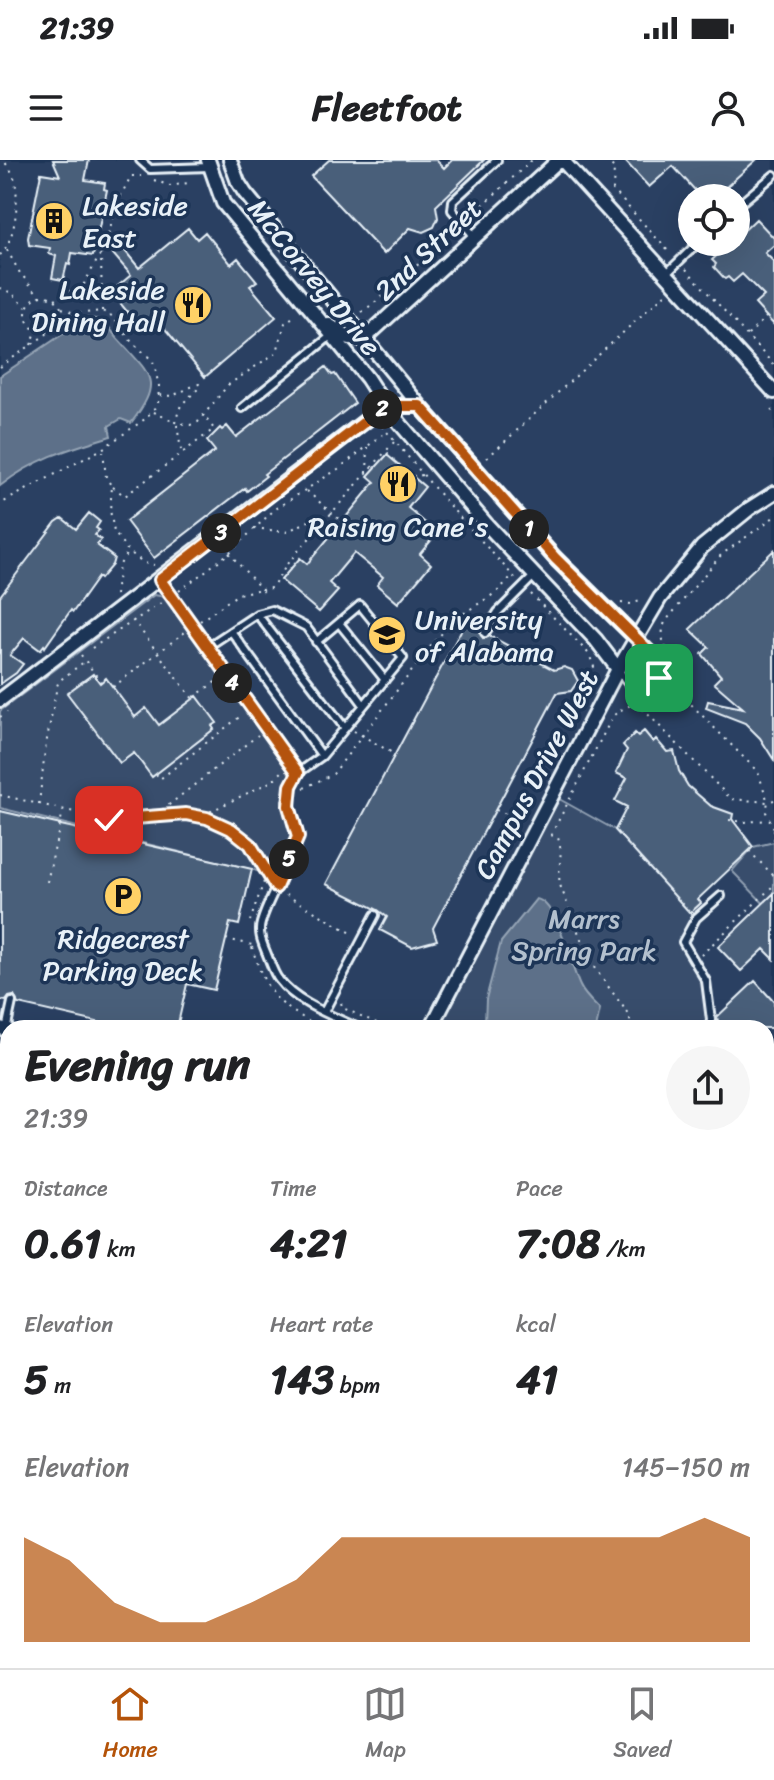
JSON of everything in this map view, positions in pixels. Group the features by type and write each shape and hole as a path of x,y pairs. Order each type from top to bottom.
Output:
{"street":[{"name":"McCorvey Drive","path":"230,160 245,193 420,406 555,558 636,638"},
{"name":"2nd Street","path":"364,339 561,160"},
{"path":"561,160 774,392"},
{"name":"McCorvey Drive","path":"209,163 223,203 367,378 385,406 488,526 596,640 618,669"},
{"path":"321,321 350,338 364,339"},
{"path":"0,700 160,573 385,406 420,406"},
{"name":"Campus Drive West","path":"435,1020 618,669 660,598 690,560 749,509 774,493"},
{"path":"535,575 555,558"}],"lane":[{"path":"140,160 150,169 209,163"},
{"path":"476,238 452,210 453,201 497,160"},
{"path":"750,195 774,175"},
{"path":"671,279 684,256"},
{"path":"242,408 332,335"},
{"path":"160,573 172,596 296,776"},
{"path":"485,633 498,612 535,575"},
{"path":"316,642 360,605 403,658 322,756 296,776 289,806 298,837 260,927 261,940 278,980 291,992 341,1020"},
{"path":"207,647 257,614 272,610 285,614 306,627 364,705"},
{"path":"257,614 344,727"},
{"path":"339,623 385,680"},
{"path":"231,631 322,756"},
{"path":"618,669 631,686 637,688 649,687 659,678 661,672 657,660 636,638"},
{"path":"711,1020 706,981 683,942 696,918 721,896"},
{"path":"324,1012 375,915"},
{"path":"7,1020 12,1002"}],"path":[{"path":"0,255 6,249 15,213 16,192 13,175 3,160"},
{"path":"362,312 532,160"},
{"path":"606,160 614,168 613,190 774,365"},
{"path":"62,308 62,319 56,328 47,332 36,331 26,319 27,307 34,298 55,299 84,284 101,252 122,190 131,176 143,176 170,186 188,183"},
{"path":"6,249 20,273 40,296"},
{"path":"101,252 102,311"},
{"path":"487,458 647,313 671,279 688,272"},
{"path":"0,288 12,293 27,307"},
{"path":"55,299 62,308 75,314"},
{"path":"0,367 75,314 102,311 112,316 131,341 153,361 158,395 153,411 102,449 0,504"},
{"path":"153,411 176,423 190,425 198,422 228,385 277,352 285,323 293,317"},
{"path":"747,336 766,317"},
{"path":"29,347 36,331"},
{"path":"158,395 167,397 180,394 199,384 200,387 181,405 176,423 181,453"},
{"path":"102,449 106,477 112,487 125,496 214,429 203,415"},
{"path":"101,682 80,656 172,596 229,553 274,510 387,431"},
{"path":"113,687 238,594 272,588 286,565 395,441"},
{"path":"367,476 368,446"},
{"path":"386,453 415,477 423,475"},
{"path":"112,487 110,510 114,532 128,551 160,573"},
{"path":"306,490 342,522"},
{"path":"254,528 286,532 317,517 333,514"},
{"path":"774,517 721,555 665,622 661,636 663,647 673,661 673,682 677,690 758,772 768,802 766,812 774,828 774,845"},
{"path":"115,597 119,566 128,551"},
{"path":"229,553 267,595"},
{"path":"286,565 291,569"},
{"path":"296,776 304,789 333,774 425,653 455,619 497,592 513,576"},
{"path":"133,620 193,698 225,674"},
{"path":"576,642 589,654"},
{"path":"39,804 57,686 85,661"},
{"path":"551,835 613,716 623,706 660,698 673,682"},
{"path":"636,702 731,799 774,800"},
{"path":"0,717 14,706"},
{"path":"156,774 160,779 246,712"},
{"path":"155,816 262,731"},
{"path":"362,737 394,754"},
{"path":"202,816 272,781 287,768"},
{"path":"0,795 109,820 186,814 202,816 237,833 259,857 281,893 362,939"},
{"path":"47,882 63,810"},
{"path":"496,810 558,838 562,859 558,871 560,885 590,962 630,1020"},
{"path":"729,820 770,820"},
{"path":"749,851 774,876"},
{"path":"250,925 267,873"},
{"path":"694,961 774,885"},
{"path":"249,934 270,992 282,1005 308,1020"},
{"path":"226,939 252,945"},
{"path":"339,1000 343,1008 370,1020"}],"shaded area":[{"name":"University of Alabama","path":"0,160 774,160 774,1020 0,1020"},
{"path":"87,318 104,320 145,371 150,387 141,409 131,423 121,419 109,426 111,436 40,461 0,486 0,376"},
{"path":"536,899 544,903 557,923 580,986 600,1010 598,1020 485,1020 486,999 501,942"}],"green space":[{"path":"154,595 166,597 291,771 282,801 291,835 274,875 0,808 0,711"},
{"name":"Marrs Spring Park","path":"552,795 615,830 696,918 683,942 706,981 711,1020 435,1020"},
{"path":"774,842 774,914 732,871 753,847"}],"building":[{"name":"Lakeside East","path":"53,160 89,160 85,180 105,183 104,189 107,190 93,256 72,253 63,280 52,278 56,256 49,254 50,248 29,245 28,238 41,173 60,176"},
{"path":"329,160 436,160 444,168 452,160 484,160 436,206 438,218 434,227 423,232 410,228 384,254 311,176"},
{"path":"624,160 756,160 729,184 689,184 673,166 649,187"},
{"path":"756,219 774,238 774,245 765,253 774,262 774,325 755,304 764,296 742,274 733,282 728,277 725,279 712,260 716,256 750,256 750,225"},
{"name":"Lakeside Dining Hall","path":"188,228 197,239 205,232 231,264 238,258 257,281 250,286 276,317 205,377 157,319 145,328 140,322 138,325 111,292 131,275 113,254 122,247 139,268"},
{"path":"326,367 332,375 335,374 355,403 264,474 266,476 247,491 245,488 154,558 126,521 215,451 207,441 220,428 222,430 227,426 236,437"},
{"path":"387,455 425,487 408,508 437,533 420,554 431,564 398,603 377,585 383,577 354,553 329,583 338,591 319,612 281,580 300,558 307,564 375,482 368,476"},
{"path":"89,513 100,522 95,535 101,540 97,545 114,558 112,565 100,579 98,577 73,612 71,610 45,647 40,650 24,638 10,655 23,664 0,684 0,596 56,522 62,518 76,529"},
{"path":"774,550 774,760 760,738 745,723 706,708 708,701 743,708 714,683 721,676 702,654 709,647 690,629"},
{"path":"465,623 480,630 483,638 490,636 554,670 564,667 572,670 578,681 571,691 557,693 433,928 437,940 412,947 380,930 387,917 378,910 326,884"},
{"path":"93,674 100,683 106,678 135,717 146,708 159,725 197,696 217,723 212,726 214,729 152,777 134,753 120,763 67,693"},
{"path":"644,731 667,752 674,751 679,771 688,786 711,806 733,814 732,819 753,847 698,899 701,903 690,913 615,830 627,807 615,801 627,778 616,773 627,750 623,745 635,733 638,736"},
{"name":"Ridgecrest Parking Deck","path":"0,811 252,869 239,925 230,923 214,990 187,984 179,1020 88,1020 18,1004 14,996 6,1001 0,1000"},
{"path":"774,893 774,959 764,949 741,971 718,947"},
{"path":"755,981 774,1002 774,1020 718,1020 717,1017"}],"place":[{"name":"Lakeside East","path":"54,221"},
{"name":"Lakeside Dining Hall","path":"193,305"},
{"name":"Raising Cane's","path":"398,484"},
{"name":"University of Alabama","path":"387,635"},
{"name":"Ridgecrest Parking Deck","path":"123,896"}],"route":[{"path":"109,820 196,814 216,821 250,844 276,887 298,837 289,798 298,773 160,580 385,406 420,406 555,558 653,655 660,666 659,678"}]}
